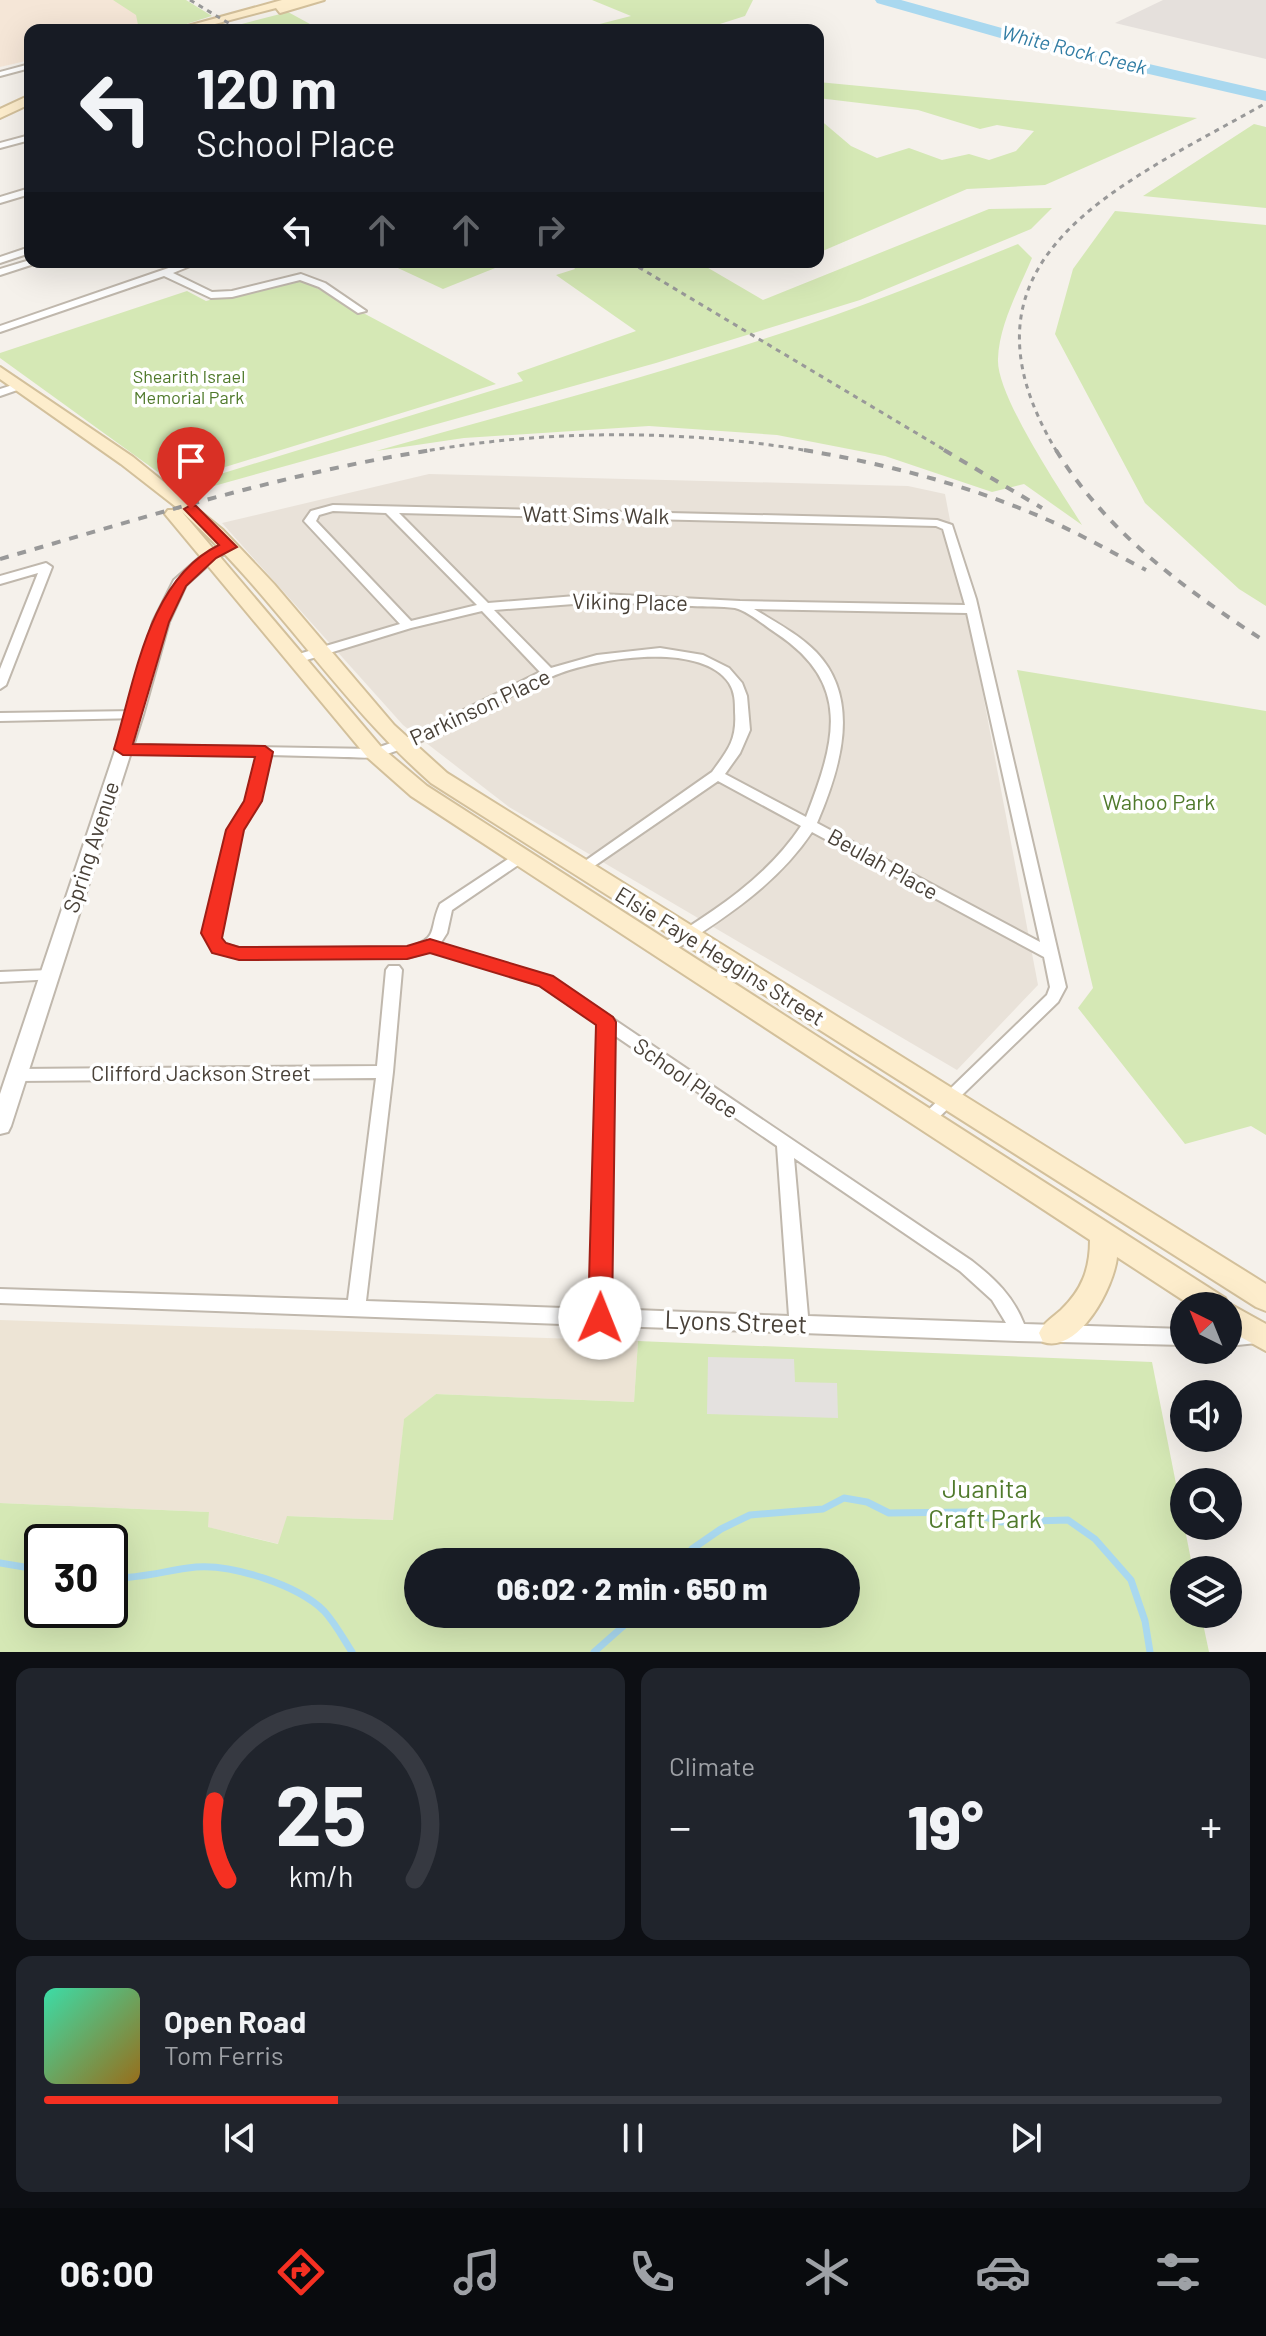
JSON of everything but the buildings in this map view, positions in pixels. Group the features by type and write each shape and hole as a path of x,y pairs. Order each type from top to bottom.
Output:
{"main road":[{"path":"202,24 295,0"},
{"path":"229,24 319,0"},
{"path":"0,117 24,103"},
{"path":"0,117 24,108"},
{"path":"0,372 90,436 113,463 220,551"},
{"name":"Elsie Faye Heggins Street","path":"220,551 322,651 401,744 439,778 1266,1299"},
{"name":"Elsie Faye Heggins Street","path":"220,551 296,659 375,753 419,791 1193,1292"},
{"path":"1053,1333 1073,1318 1102,1275 1104,1234"},
{"path":"1242,1324 1264,1338"}],"street":[{"path":"0,74 24,68"},
{"path":"0,146 24,139"},
{"path":"0,200 24,193"},
{"path":"0,260 24,252"},
{"path":"0,272 24,264"},
{"path":"0,329 176,268"},
{"path":"164,272 211,295 232,294 301,277 322,285 361,311"},
{"path":"0,393 19,386"},
{"name":"Watt Sims Walk","path":"408,625 310,521 315,513 327,508 937,523 948,527 971,606"},
{"path":"391,511 446,564 548,673"},
{"name":"Spring Avenue","path":"0,1126 135,715 161,622 179,583 220,551"},
{"path":"0,580 46,567 0,685"},
{"name":"Viking Place","path":"296,659 408,625 485,607 600,598 740,605 971,606"},
{"path":"662,951 764,880 782,863 809,824 836,750 835,696 828,678 805,648 740,605"},
{"path":"926,1120 1053,998 1058,987 971,606"},
{"name":"Parkinson Place","path":"123,749 375,753 401,744 548,673 597,659 640,653 674,653 713,664 736,683 743,713 743,730 733,753 717,775"},
{"path":"0,717 135,715"},
{"name":"School Place","path":"265,752 253,801 235,830 211,933 215,944 225,951 239,953 407,953 430,946 546,981 966,1266 1002,1295 1018,1333"},
{"path":"582,868 717,775"},
{"name":"Beulah Place","path":"717,775 1049,953"},
{"path":"430,946 440,933 445,908 519,858"},
{"path":"356,1310 394,970"},
{"path":"0,977 50,975"},
{"path":"600,1318 606,1022"},
{"name":"Clifford Jackson Street","path":"17,1075 385,1072"},
{"path":"785,1145 799,1324"},
{"name":"Lyons Street","path":"0,1296 1170,1337"},
{"path":"1242,1338 1264,1338"}],"shaded area":[{"path":"0,0 151,0 147,24 24,24 24,61 0,67"},
{"path":"1163,0 1266,0 1266,59 1115,23"},
{"path":"429,474 908,486 945,494 1038,985 957,1070 509,807 403,725 222,523"},
{"path":"0,1320 638,1341 634,1402 436,1394 404,1420 394,1520 288,1516 279,1544 207,1527 209,1512 0,1503"},
{"path":"708,1357 794,1359 795,1382 837,1383 838,1418 707,1414"}],"green space":[{"path":"113,0 186,0 212,16 187,24 138,24 136,15"},
{"path":"592,0 753,0 745,16 720,24 600,24 631,16"},
{"path":"288,12 310,24 242,24"},
{"path":"824,83 1197,118 1045,185 967,189 824,250 824,123 851,146 877,158 909,148 942,160 969,154 989,160 1016,151 1034,131 997,125 980,129 918,110 824,99"},
{"path":"1254,124 1266,127 1266,208 1143,196"},
{"path":"1052,208 1031,229 860,300 656,363 196,491 188,484 523,381 517,373 636,331 556,275 574,268 708,268 763,300 989,209"},
{"path":"1115,211 1266,225 1266,606 1239,589 1145,503 1055,334 1073,269"},
{"path":"1018,244 1032,258 1002,333 998,359 1000,375 1031,443 1082,525 1024,484 992,492 885,456 777,435 649,426 464,438 376,451 779,334 869,303"},
{"path":"398,268 495,268 443,289"},
{"name":"Shearith Israel Memorial Park","path":"296,277 496,384 173,483 0,358 0,353 187,291 206,301"},
{"name":"Wahoo Park","path":"1017,670 1266,711 1266,1135 1251,1126 1185,1144 1078,1008 1093,988"},
{"name":"Juanita Craft Park","path":"638,1341 1152,1362 1173,1468 1170,1468 1170,1540 1187,1540 1190,1556 1170,1556 1170,1628 1204,1628 1209,1652 0,1652 0,1503 209,1512 208,1527 278,1544 287,1516 393,1520 404,1419 436,1394 634,1402"}],"waterway":[{"name":"White Rock Creek","path":"883,0 1042,44 1266,96"},
{"path":"693,1548 721,1529 750,1515 823,1509 844,1498 867,1502 889,1513 968,1512 1001,1522 1068,1520 1095,1539 1131,1580 1145,1621 1150,1652"},
{"path":"0,1563 24,1567"},
{"path":"128,1577 211,1567 264,1578 298,1593 324,1611 352,1652"},
{"path":"594,1652 621,1628"}],"railway":[{"path":"190,0 230,24"},
{"path":"1056,450 1026,384 1020,326 1034,277 1064,234 1106,197 1157,164 1266,103"},
{"path":"640,268 948,452"},
{"path":"432,450 518,439 618,435 717,439 810,451"},
{"path":"0,559 268,484 432,450"},
{"path":"420,452 432,450"},
{"path":"804,450 810,451"},
{"path":"944,450 1042,508"},
{"path":"1056,450 1099,507 1150,558 1266,642"},
{"path":"810,451 815,452"},
{"path":"810,451 895,469 1012,505 1146,570"}],"route":[{"path":"191,509 229,547 211,555 179,583 161,622 123,749 265,752 253,801 235,830 212,939 219,948 239,953 407,953 430,946 546,981 606,1022 600,1318"}]}
